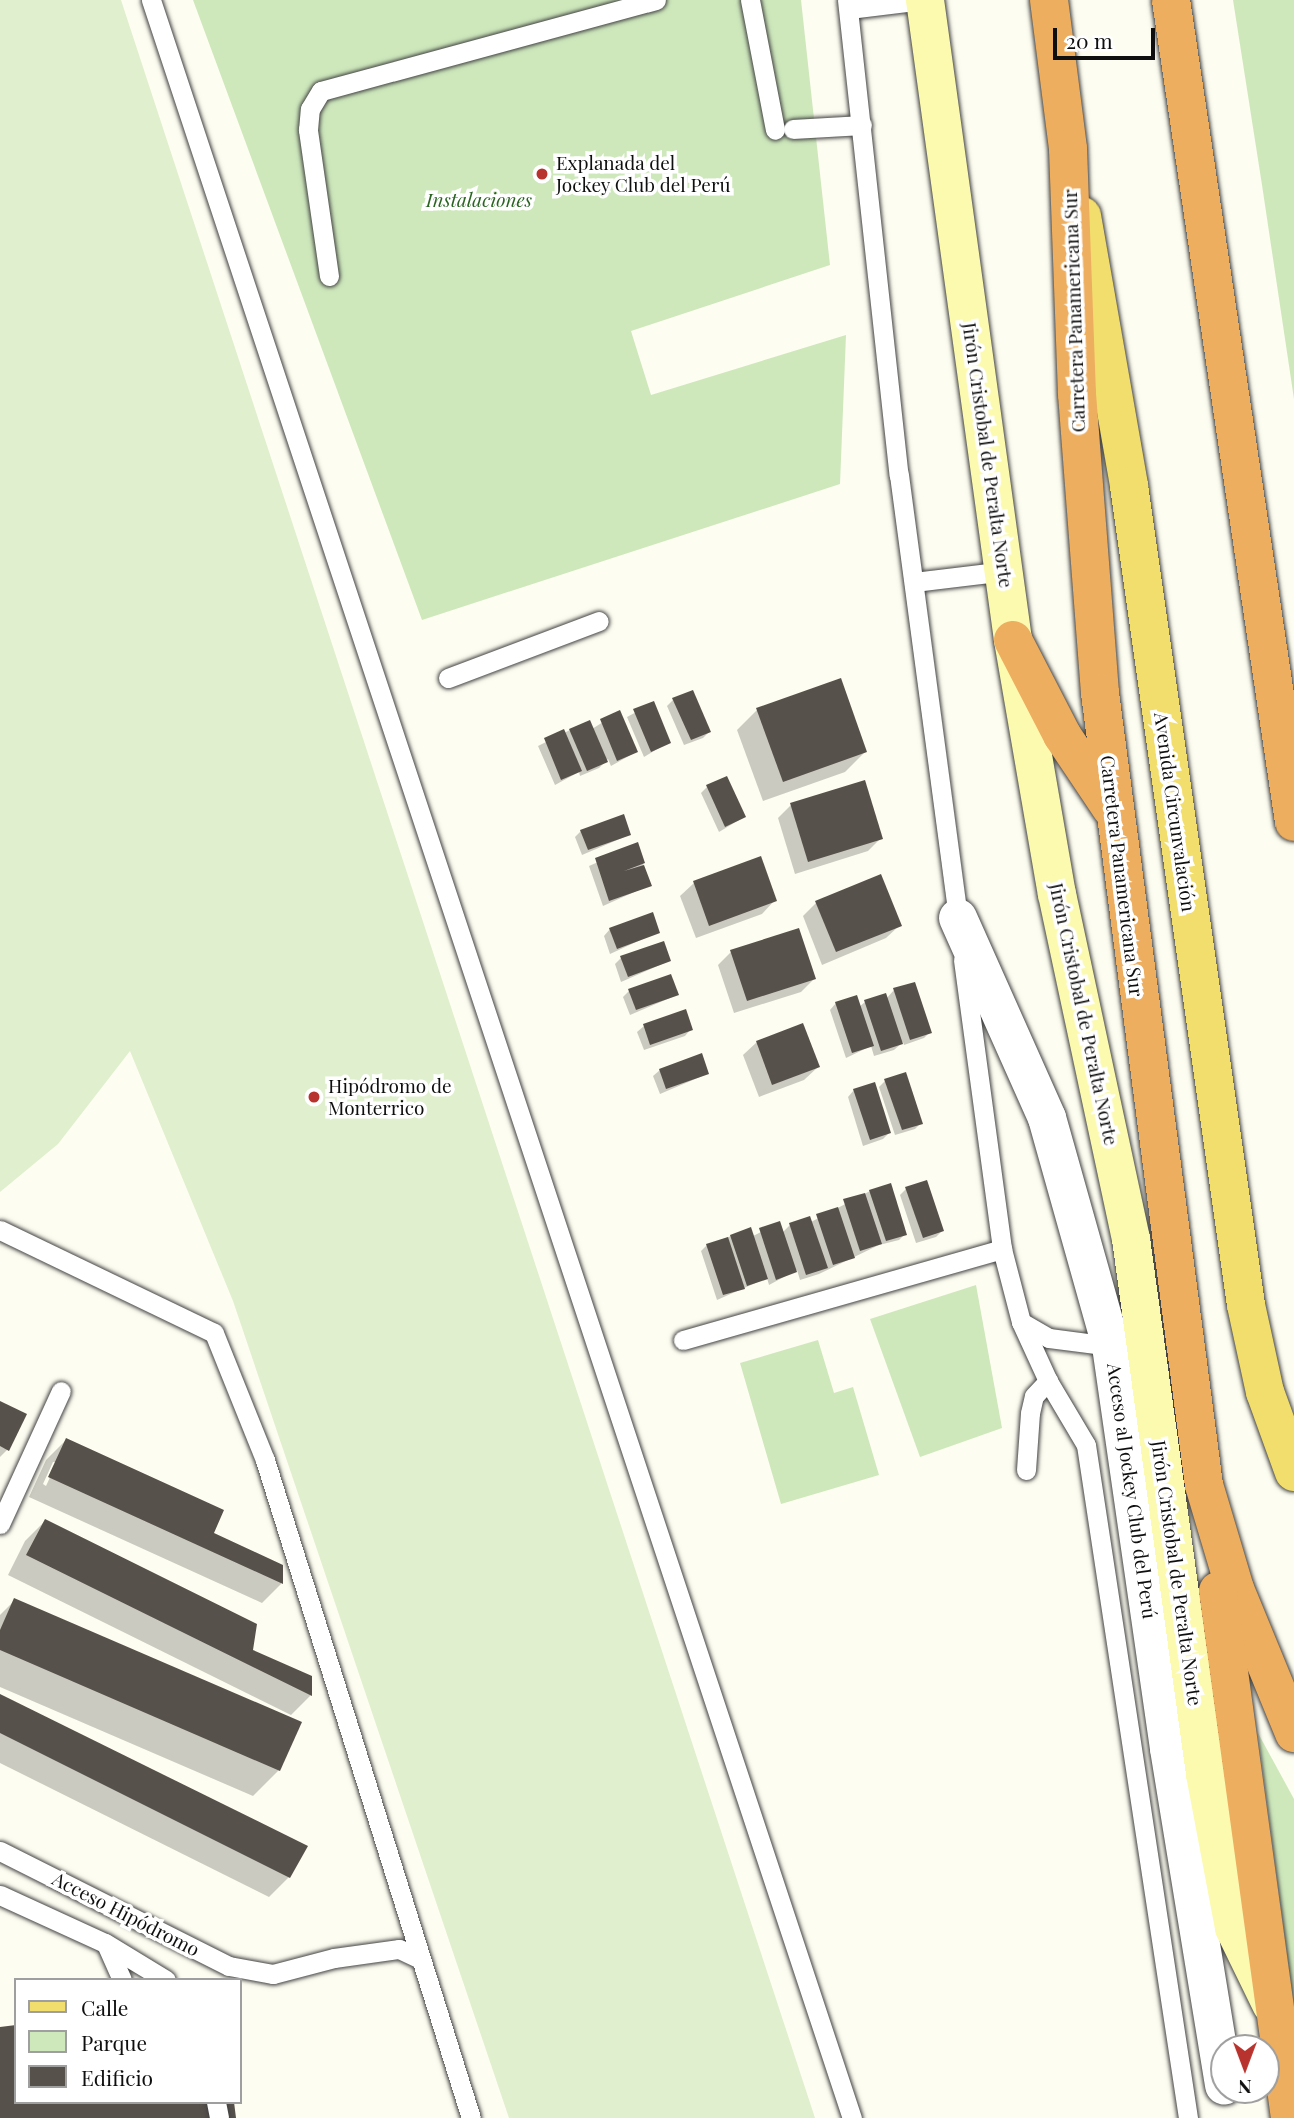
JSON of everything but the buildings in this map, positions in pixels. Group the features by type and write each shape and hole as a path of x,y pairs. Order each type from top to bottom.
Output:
{"highway":[{"name":"Carretera Panamericana Sur","path":"1049,0 1068,149 1087,566 1114,813 1204,1485 1239,1601 1294,1733"},
{"path":"1171,0 1294,822"},
{"path":"1013,640 1062,735 1114,813"},
{"path":"1204,1485 1290,2118"}],"main road":[{"name":"Avenida Circunvalación","path":"1068,149 1129,486 1246,1305 1265,1392 1294,1472"}],"street":[{"name":"Jirón Cristobal de Peralta Norte","path":"923,0 1013,640 1057,894 1131,1239 1205,1774 1234,1928 1278,2018"},
{"name":"Acceso al Jockey Club del Perú","path":"958,918 1047,1118 1111,1346 1169,1749 1215,2034"}],"lane":[{"path":"151,0 852,2118"},
{"path":"330,276 308,130 310,109 321,91 656,0"},
{"path":"750,0 784,130 862,125"},
{"path":"923,0 848,4 914,582 1002,1249 1021,1322 1048,1381 1086,1445 1188,2118"},
{"path":"914,582 1005,571"},
{"path":"448,678 599,621"},
{"path":"0,1230 214,1333 265,1460 418,1958 471,2118"},
{"path":"683,1340 1002,1249"},
{"path":"1021,1322 1049,1338 1111,1346"},
{"path":"1026,1470 1030,1413 1034,1396 1048,1381"},
{"path":"0,1524 61,1391"},
{"name":"Acceso Hipódromo","path":"0,1851 229,1966 273,1974 334,1958 399,1949 418,1958"},
{"path":"0,1895 105,1943 163,1978"},
{"path":"105,1943 121,1978"}],"green space":[{"name":"Hipódromo de Monterrico","path":"0,0 121,0 815,2118 509,2118 233,1301 130,1051 58,1144 0,1192"},
{"name":"Instalaciones","path":"193,0 801,0 830,265 631,331 651,395 846,335 840,484 422,620"},
{"path":"1233,0 1294,0 1294,399 1262,185"},
{"path":"976,1285 1002,1428 920,1457 870,1319"},
{"path":"818,1340 834,1393 853,1387 879,1475 781,1504 740,1363"},
{"path":"1258,1733 1294,1799 1294,2006"}],"place":[{"name":"Explanada del Jockey Club del Perú","path":"542,174"},
{"name":"Hipódromo de Monterrico","path":"314,1097"}]}
